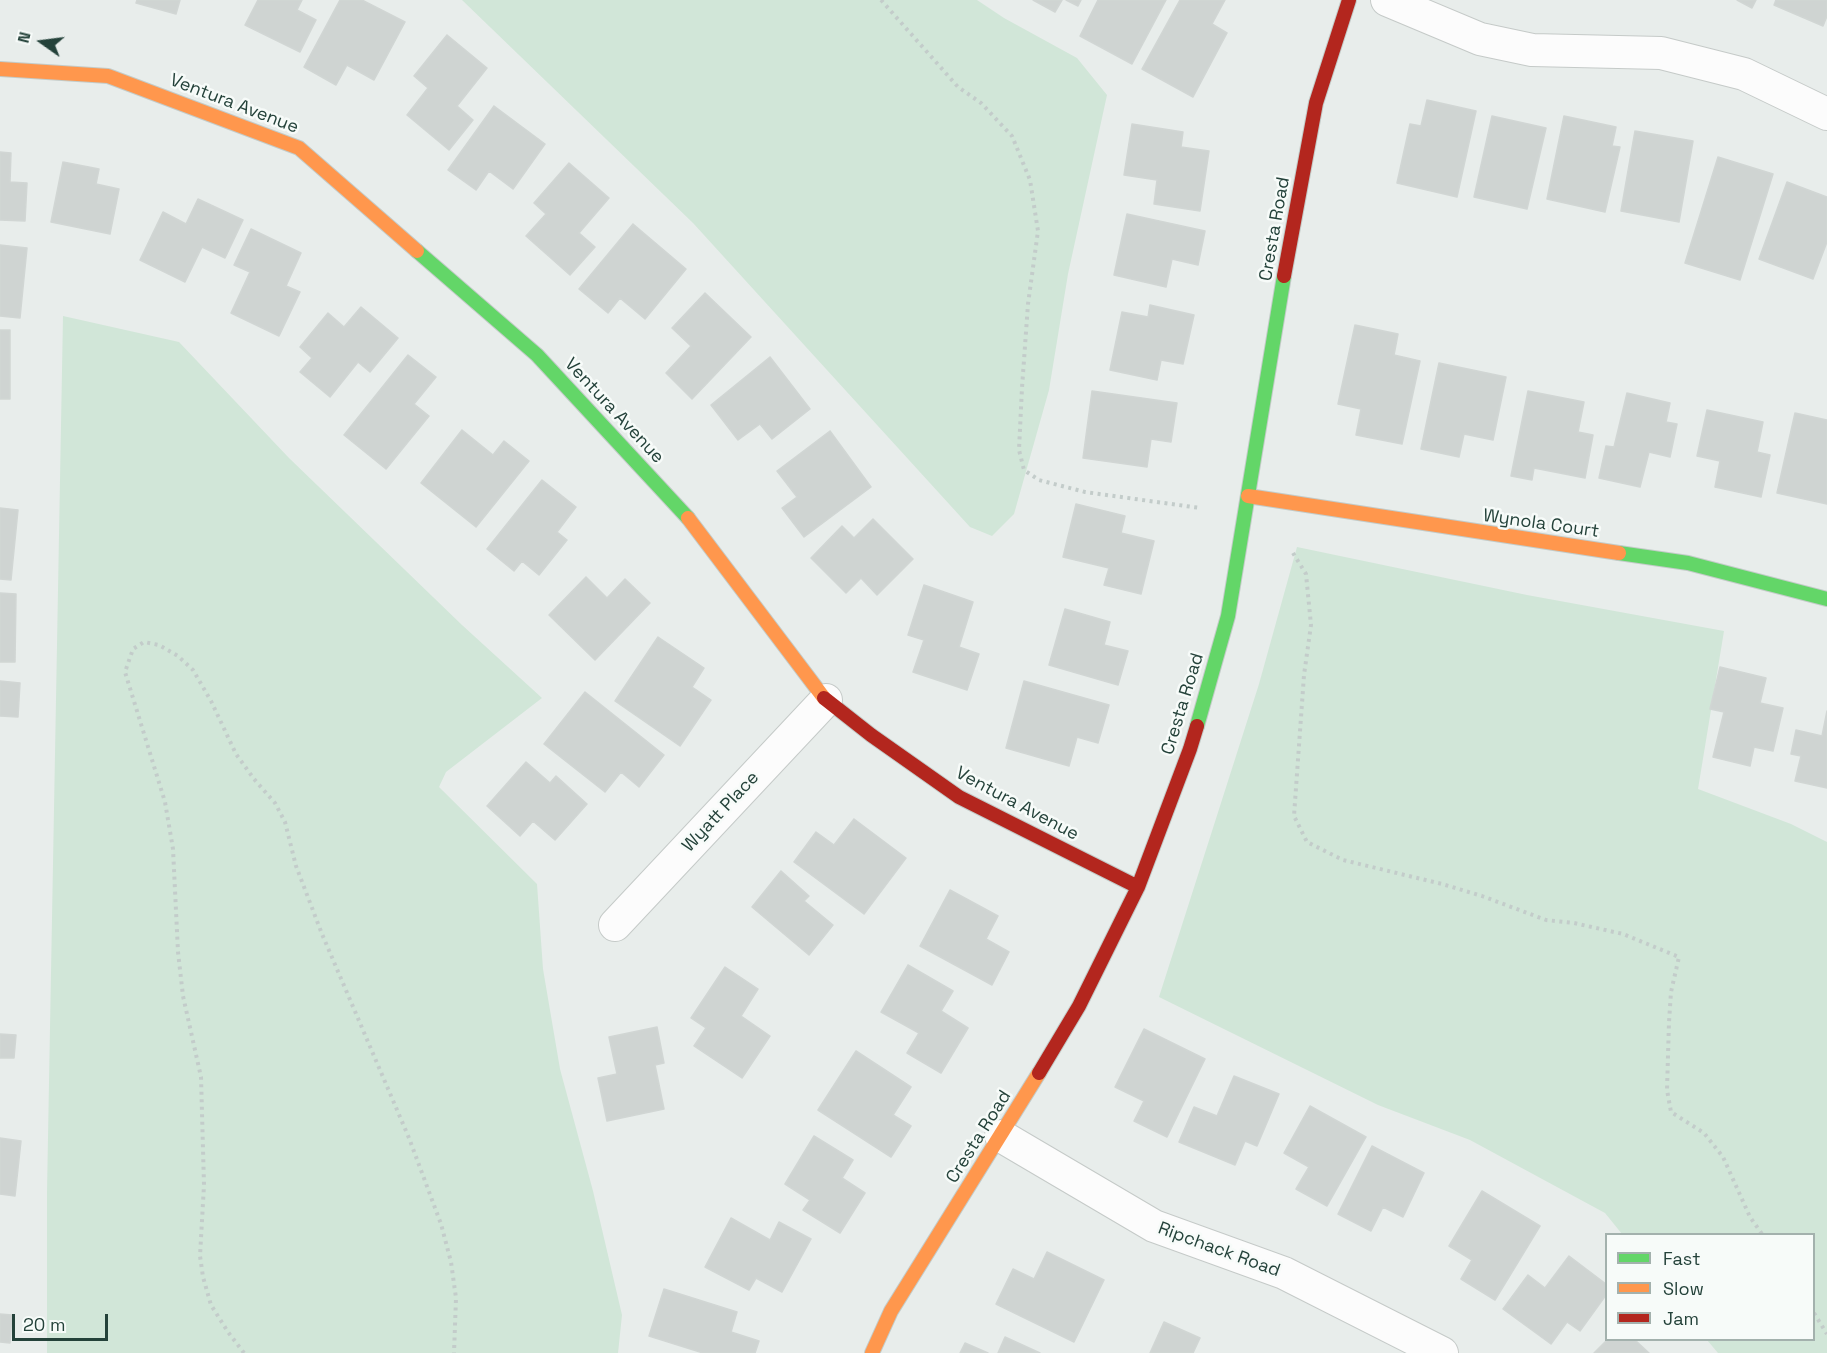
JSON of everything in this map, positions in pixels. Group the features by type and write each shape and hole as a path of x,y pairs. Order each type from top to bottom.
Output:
{"street":[{"name":"Cresta Road","path":"872,1353 891,1311 1001,1136 1079,1006 1138,887 1190,749 1228,616 1316,103 1349,0"},
{"path":"1388,0 1480,39 1532,50 1661,53 1744,74 1827,114"},
{"name":"Ventura Avenue","path":"0,69 108,76 299,148 537,355 685,514 826,700 870,735 959,797 1138,887"},
{"name":"Wynola Court","path":"1248,496 1688,563 1827,599"},
{"name":"Wyatt Place","path":"615,925 826,700"},
{"name":"Ripchack Road","path":"1001,1136 1154,1226 1284,1274 1442,1353"}],"path":[{"path":"881,0 958,87 981,104 1012,136 1030,180 1038,231 1022,388 1019,450 1024,470 1039,480 1085,492 1200,508"},
{"path":"1293,553 1306,574 1311,625 1304,675 1294,816 1307,842 1343,860 1482,896 1546,920 1575,923 1623,934 1679,957 1671,992 1669,1022 1667,1090 1671,1112 1704,1132 1723,1157 1750,1217 1761,1233"},
{"path":"244,1353 212,1305 203,1277 200,1256 204,1185 201,1077 183,996 178,952 173,849 165,802 125,672 132,649 144,642 159,645 193,670 211,700 236,754 275,803 285,822 296,866 322,934 409,1138 441,1224 451,1262 456,1298 454,1353"},
{"path":"1815,1315 1827,1334"}],"green space":[{"path":"462,0 977,0 1004,18 1077,58 1107,95 1068,274 1049,390 1014,514 992,536 970,527 693,223"},
{"path":"63,316 179,342 289,458 462,625 542,698 446,772 439,787 537,884 543,969 560,1069 593,1191 622,1315 618,1353 47,1353 47,1192"},
{"path":"1297,547 1527,595 1724,631 1698,789 1791,824 1827,842 1827,1353 1718,1353 1708,1341 1815,1341 1815,1233 1621,1233 1605,1213 1470,1140 1378,1105 1159,997 1259,684"}],"building":[{"path":"137,0 180,0 176,14 136,3"},
{"path":"258,0 302,0 297,10 316,20 300,52 245,25"},
{"path":"340,0 362,0 405,22 374,80 347,65 336,85 304,67"},
{"path":"1033,0 1062,0 1055,12"},
{"path":"1066,0 1081,0 1078,6"},
{"path":"1098,0 1166,0 1132,64 1080,36"},
{"path":"1180,0 1225,0 1212,24 1227,33 1193,97 1142,69"},
{"path":"1737,0 1756,0 1752,8"},
{"path":"1776,0 1827,0 1827,16 1823,26 1774,5"},
{"path":"447,35 487,68 457,106 473,120 449,150 407,115 428,88 414,76"},
{"path":"1427,100 1476,111 1457,197 1397,183 1410,124 1421,126"},
{"path":"494,106 545,144 513,189 489,171 476,190 448,170"},
{"path":"1492,116 1546,128 1527,209 1474,197"},
{"path":"1564,116 1616,127 1612,146 1620,147 1605,212 1547,199"},
{"path":"1132,124 1183,132 1181,147 1209,151 1200,211 1154,204 1157,180 1124,175"},
{"path":"1635,131 1693,141 1679,222 1621,211"},
{"path":"0,152 11,153 10,182 27,183 25,221 0,220"},
{"path":"1718,157 1773,174 1740,280 1685,263"},
{"path":"63,162 99,169 96,184 119,189 110,234 51,222"},
{"path":"569,163 609,198 579,233 595,247 570,275 526,236 546,214 534,203"},
{"path":"1787,182 1827,197 1827,242 1813,279 1759,259"},
{"path":"198,199 243,220 225,258 202,247 185,282 140,260 163,212 186,224"},
{"path":"1127,214 1205,231 1198,265 1172,259 1166,287 1114,275"},
{"path":"633,224 686,269 645,319 620,298 608,313 579,289"},
{"path":"251,229 301,253 286,286 300,292 279,336 231,313 250,272 234,265"},
{"path":"0,245 27,248 20,318 0,316"},
{"path":"705,293 751,337 692,399 666,373 691,346 672,328"},
{"path":"1150,305 1194,315 1183,364 1161,360 1157,380 1110,370 1122,312 1148,317"},
{"path":"361,307 398,338 370,372 358,362 330,397 300,372 312,358 300,347 328,313 344,327"},
{"path":"1355,325 1398,334 1394,355 1420,361 1402,444 1356,435 1361,409 1338,404"},
{"path":"0,330 10,330 10,399 0,399"},
{"path":"408,355 436,377 414,404 429,416 386,469 344,435"},
{"path":"770,357 810,409 772,439 760,424 738,440 711,405"},
{"path":"1439,363 1506,377 1493,440 1464,434 1459,457 1421,449"},
{"path":"1092,391 1177,403 1171,442 1151,439 1147,467 1083,458"},
{"path":"1528,391 1584,402 1578,432 1593,435 1585,478 1534,468 1532,480 1511,476"},
{"path":"1627,393 1670,403 1666,422 1677,424 1670,457 1649,452 1640,487 1599,478 1606,446 1614,447"},
{"path":"1707,410 1763,422 1757,452 1770,455 1761,497 1715,487 1720,461 1697,456"},
{"path":"1795,413 1827,420 1827,504 1777,493"},
{"path":"462,430 493,455 504,441 529,461 476,527 421,483"},
{"path":"830,431 871,487 804,537 782,508 797,497 777,471"},
{"path":"542,480 576,507 557,532 567,540 539,575 522,561 514,571 487,549"},
{"path":"1076,504 1125,516 1121,533 1154,541 1141,594 1104,585 1109,568 1063,557"},
{"path":"0,508 18,510 11,580 0,579"},
{"path":"873,519 913,559 877,595 861,578 846,593 811,558 842,526 854,538"},
{"path":"586,577 607,598 625,579 650,603 595,660 549,615"},
{"path":"924,585 973,602 959,647 979,654 967,690 913,672 924,640 908,635"},
{"path":"0,593 16,594 15,662 0,662"},
{"path":"1065,609 1110,622 1104,645 1128,651 1118,685 1049,665"},
{"path":"658,637 704,668 692,687 711,700 680,746 615,701"},
{"path":"1720,667 1766,678 1760,703 1783,708 1773,751 1754,747 1750,766 1713,757 1724,712 1710,709"},
{"path":"0,681 20,683 18,717 0,716"},
{"path":"1024,681 1109,705 1098,743 1077,737 1069,766 1006,748"},
{"path":"585,692 664,755 639,787 621,772 605,792 544,744"},
{"path":"1827,711 1827,788 1795,781 1801,756 1791,754 1796,730 1822,736"},
{"path":"526,762 550,783 556,776 587,804 555,840 533,821 520,836 487,806"},
{"path":"854,819 906,858 864,914 794,862 816,832 834,845"},
{"path":"781,871 809,896 804,901 833,925 809,955 752,907"},
{"path":"950,890 998,916 986,939 1009,952 992,985 920,946"},
{"path":"908,965 953,991 941,1011 968,1028 941,1073 907,1053 919,1033 881,1012"},
{"path":"725,967 758,989 741,1016 770,1036 742,1078 694,1046 706,1028 691,1018"},
{"path":"657,1027 664,1063 655,1065 664,1109 607,1121 598,1078 617,1074 609,1037"},
{"path":"1144,1029 1205,1059 1167,1137 1134,1121 1144,1101 1115,1087"},
{"path":"0,1034 16,1035 14,1058 0,1058"},
{"path":"856,1051 911,1087 893,1115 911,1126 891,1157 818,1110"},
{"path":"1234,1076 1279,1094 1257,1146 1245,1141 1235,1165 1179,1142 1194,1107 1217,1116"},
{"path":"1310,1106 1366,1137 1327,1206 1296,1189 1309,1167 1284,1153"},
{"path":"814,1136 853,1160 842,1178 865,1193 840,1233 803,1210 810,1200 785,1184"},
{"path":"0,1138 21,1141 15,1196 0,1194"},
{"path":"1372,1146 1424,1173 1403,1217 1383,1207 1371,1231 1338,1214"},
{"path":"1482,1191 1540,1226 1495,1300 1461,1279 1472,1260 1449,1246"},
{"path":"731,1218 770,1240 779,1222 811,1239 782,1292 756,1278 749,1290 705,1267"},
{"path":"1047,1252 1104,1280 1074,1342 996,1304 1013,1269 1034,1279"},
{"path":"1569,1256 1605,1283 1605,1296 1580,1331 1567,1322 1551,1344 1503,1309 1528,1275 1545,1288"},
{"path":"664,1289 737,1312 731,1332 759,1341 755,1353 703,1353 649,1336"},
{"path":"0,1314 12,1315 10,1343 0,1342"},
{"path":"1164,1322 1200,1338 1193,1353 1150,1353"},
{"path":"1005,1337 1040,1353 998,1353"},
{"path":"1606,1341 1636,1341 1649,1353 1594,1353"},
{"path":"965,1343 988,1353 960,1353"}],"traffic: fast":[{"path":"417,251 537,355 688,518"},
{"path":"1197,726 1228,616 1284,276"},
{"path":"1619,553 1688,563 1827,599"}],"traffic: slow":[{"path":"0,69 108,76 299,148 417,251"},
{"path":"1248,496 1619,553"},
{"path":"688,518 824,698"},
{"path":"872,1353 891,1311 1039,1073"}],"traffic: jam":[{"path":"1284,276 1316,103 1349,0"},
{"path":"824,698 871,735 959,797 1138,887"},
{"path":"1039,1073 1079,1006 1138,887 1197,726"}]}
